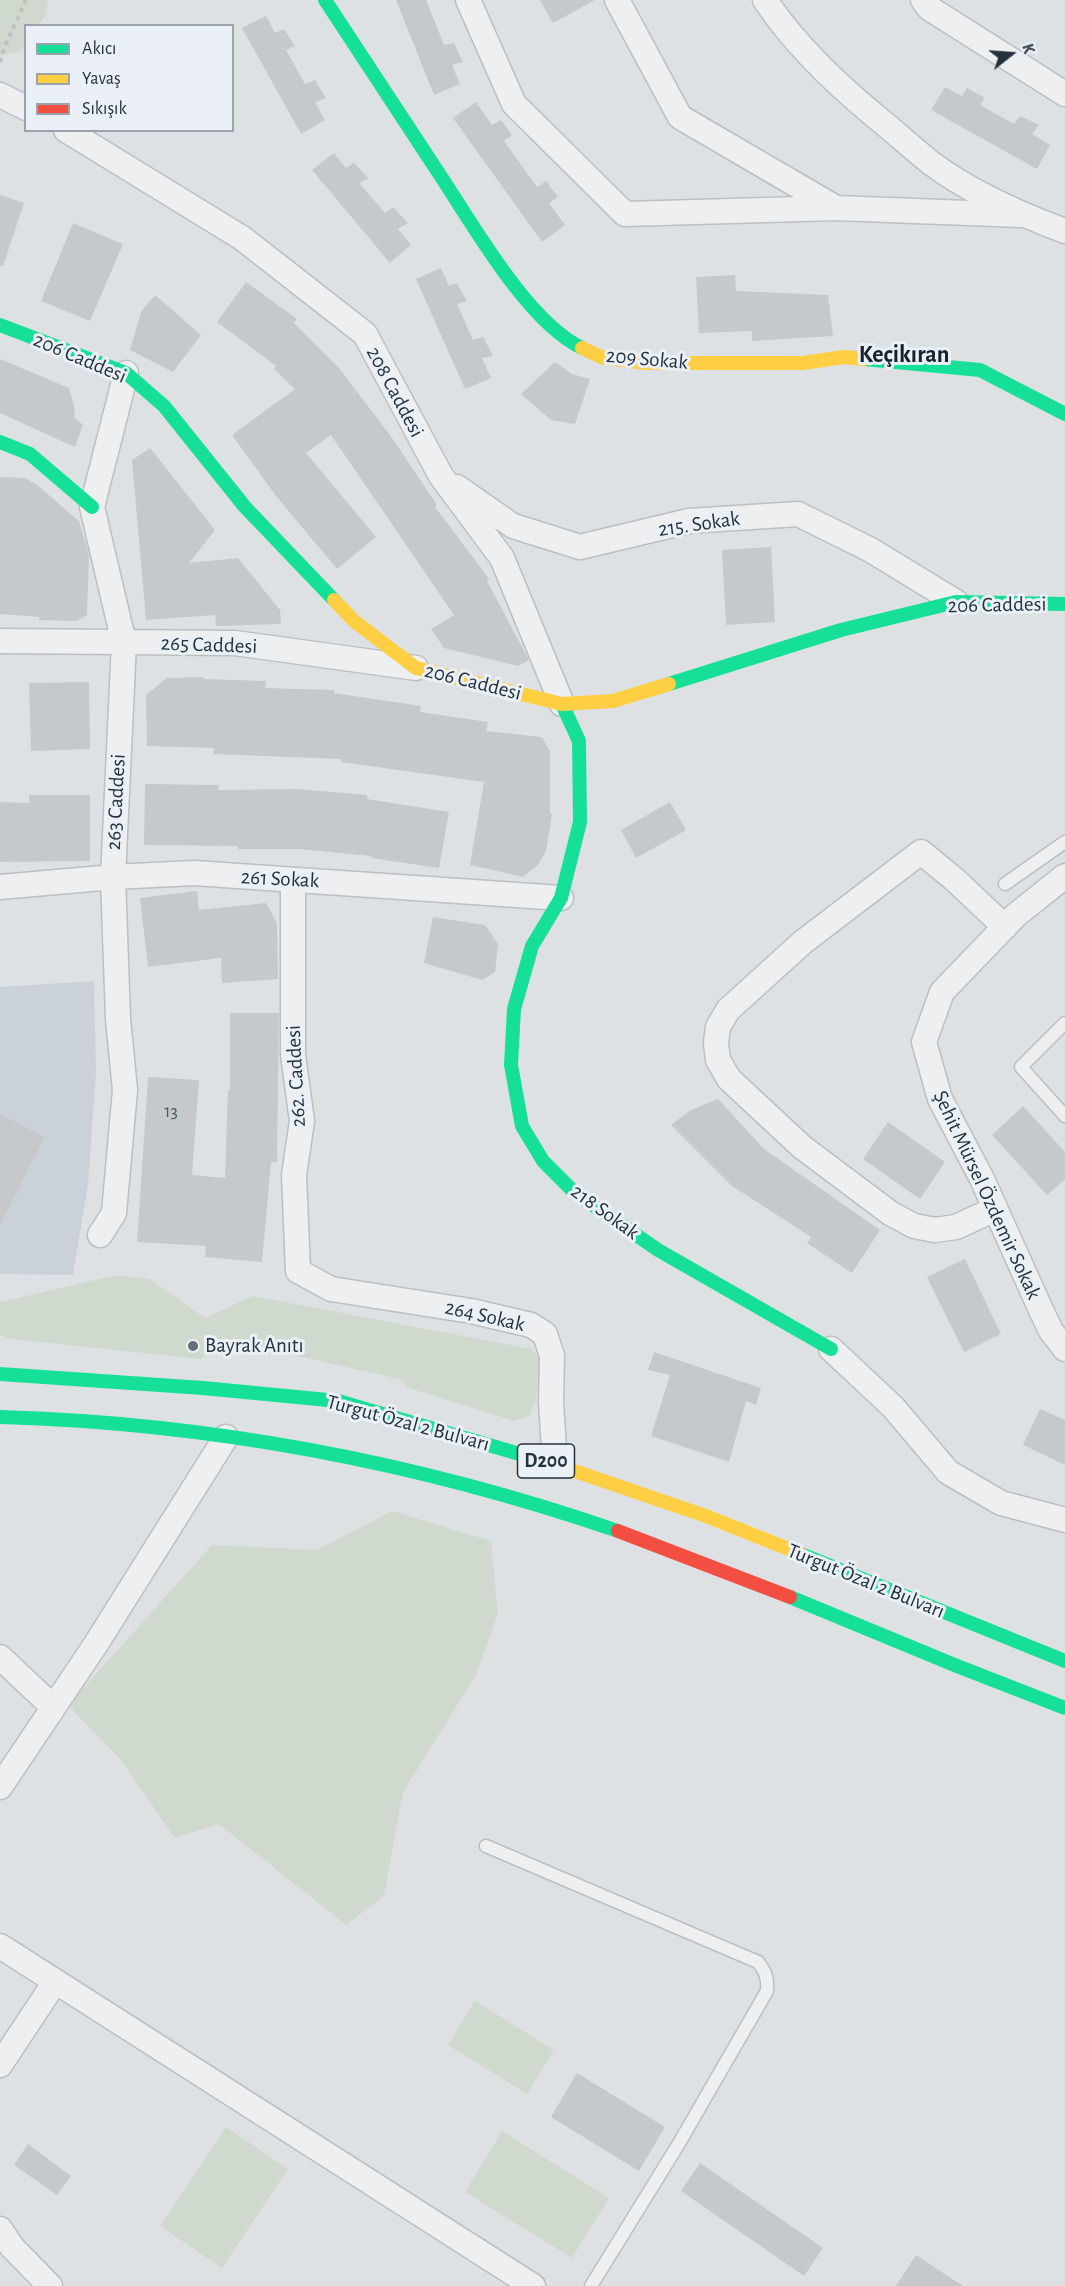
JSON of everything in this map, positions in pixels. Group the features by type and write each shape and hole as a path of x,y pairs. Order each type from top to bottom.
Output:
{"main road":[{"name":"209 Sokak","path":"325,0 493,256 539,315 574,344 601,357 645,363 803,363 844,357 980,370 1065,414"},
{"name":"206 Caddesi","path":"0,325 126,373 164,406 245,507 354,621 416,668 561,704 614,701 842,630 956,602 1065,604"},
{"path":"0,442 30,454 92,507"},
{"name":"218 Sokak","path":"561,704 579,741 580,822 561,898 532,946 514,1009 511,1065 522,1126 543,1161 573,1192 658,1250 831,1349"},
{"name":"Turgut Özal 2 Bulvarı","path":"5,1372 338,1401 555,1464 706,1516 1065,1661"},
{"name":"Turgut Özal 2 Bulvarı","path":"0,1418 138,1426 316,1451 448,1480 545,1506 637,1537 1065,1708"}],"street":[{"path":"468,0 514,104 625,214 836,208 1021,215"},
{"path":"617,0 680,117 836,208"},
{"path":"765,0 806,52 847,93 932,164 963,184 1021,215 1065,231"},
{"path":"922,0 929,8 1065,94"},
{"path":"0,95 24,107"},
{"name":"208 Caddesi","path":"69,132 242,238 365,334 441,476 502,558 561,704"},
{"name":"263 Caddesi","path":"100,1235 114,1213 125,1090 118,1019 112,877 124,643 92,507 126,373"},
{"name":"215. Sokak","path":"441,476 513,526 580,548 689,521 798,514 869,549 956,602"},
{"name":"265 Caddesi","path":"0,641 235,643 416,668"},
{"path":"995,1209 957,1227 935,1230 914,1226 890,1213 802,1147 729,1079 718,1060 716,1043 718,1027 728,1010 803,942 921,852 954,879 1005,927"},
{"name":"261 Sokak","path":"0,887 112,877 194,873 561,898"},
{"name":"Şehit Mürsel Özdemir Sokak","path":"1065,876 1016,915 942,992 924,1042 940,1099 982,1179 1051,1331 1065,1349"},
{"name":"262. Caddesi","path":"293,881 293,1055 302,1121 294,1174 298,1271"},
{"name":"264 Sokak","path":"298,1271 331,1289 471,1311 531,1325 545,1334 552,1356 551,1402 555,1464"},
{"name":"218 Sokak","path":"831,1349 893,1407 948,1472 1001,1503 1065,1520"},
{"path":"0,1786 96,1644 226,1437"},
{"path":"0,1657 53,1707"},
{"path":"0,1946 533,2286"},
{"path":"0,2065 55,1982"},
{"path":"0,2229 12,2247 50,2286"}],"lane":[{"path":"1005,884 1065,842"},
{"path":"1065,1023 1021,1067 1065,1116"},
{"path":"486,1846 758,1962 765,1970 768,1981 767,1991 678,2145 591,2286"}],"path":[{"path":"0,62 2,48 26,0"}],"shaded area":[{"path":"0,0 48,0 45,17 40,24 24,24 22,51 0,56"},
{"path":"94,981 96,1072 88,1185 73,1275 0,1274 0,987"},
{"path":"117,1275 150,1279 205,1318 253,1296 531,1349 540,1359 536,1398 530,1416 514,1421 409,1388 399,1379 224,1339 201,1359 11,1339 0,1335 0,1302"},
{"path":"392,1511 491,1541 498,1614 476,1675 403,1792 384,1896 346,1925 219,1824 175,1838 120,1759 68,1705 212,1545 317,1550"},
{"path":"475,2001 554,2050 527,2094 448,2045"},
{"path":"226,2127 288,2169 222,2268 160,2226"},
{"path":"502,2131 609,2198 572,2258 465,2192"}],"building":[{"path":"396,0 426,0 444,45 454,43 463,62 452,65 460,84 434,95"},
{"path":"540,0 595,0 553,23"},
{"path":"266,16 275,33 284,29 295,46 286,50 305,84 315,80 326,98 315,102 325,120 301,134 242,28"},
{"path":"945,87 962,96 967,88 985,98 980,105 1014,124 1020,116 1039,125 1032,134 1050,145 1037,169 931,110"},
{"path":"476,102 492,125 501,120 512,135 504,141 537,187 546,181 558,197 549,203 565,225 542,242 453,118"},
{"path":"334,153 346,168 354,163 368,178 359,183 385,213 393,207 408,223 398,229 411,245 390,263 312,170"},
{"path":"0,195 24,203 3,266 0,266"},
{"path":"73,223 123,244 90,321 41,301"},
{"path":"441,268 449,286 457,283 467,301 457,304 473,340 483,337 493,356 482,358 491,378 465,389 416,279"},
{"path":"735,275 736,291 828,295 833,336 752,341 752,331 699,333 696,277"},
{"path":"246,282 297,319 294,323 339,368 390,435 437,505 435,507 489,579 487,581 529,660 518,666 444,648 431,629 454,615 331,435 306,453 376,537 337,569 276,496 232,435 295,389 274,369 276,366 217,322"},
{"path":"155,295 201,335 173,372 130,350 141,312"},
{"path":"0,359 69,388 75,418 83,425 75,447 0,413"},
{"path":"555,362 572,374 590,379 575,424 551,420 521,394"},
{"path":"150,448 215,530 189,563 238,558 280,610 281,624 216,626 215,615 146,620 132,460"},
{"path":"0,477 25,478 37,485 79,521 89,555 87,615 77,621 39,620 39,617 0,614"},
{"path":"771,547 775,622 726,625 722,550"},
{"path":"203,677 203,679 266,681 265,688 334,690 334,693 421,706 420,712 488,722 486,731 542,737 550,752 550,813 552,814 546,851 538,865 523,877 470,865 484,782 341,762 341,759 213,754 214,748 147,746 146,695 167,678"},
{"path":"89,682 90,749 31,751 29,683"},
{"path":"145,784 219,785 218,790 298,789 367,795 367,799 449,812 439,868 371,858 371,856 299,849 144,845"},
{"path":"29,795 90,795 90,861 0,862 0,802 29,803"},
{"path":"670,802 686,830 636,858 621,830"},
{"path":"197,891 199,910 266,903 277,923 278,979 222,983 221,958 148,967 140,898"},
{"path":"433,917 485,925 498,944 495,972 482,980 424,963"},
{"path":"230,1013 279,1013 277,1162 271,1162 262,1262 205,1257 206,1246 137,1242 148,1077 199,1080 192,1175 225,1178 228,1090 230,1090"},
{"path":"718,1099 764,1149 880,1230 852,1273 807,1243 811,1237 732,1186 671,1125 691,1110"},
{"path":"1023,1106 1065,1152 1065,1179 1047,1195 992,1135"},
{"path":"0,1114 45,1137 0,1225"},
{"path":"888,1122 945,1162 920,1199 863,1159"},
{"path":"965,1259 1001,1334 964,1352 927,1277"},
{"path":"654,1352 761,1388 756,1405 746,1401 729,1462 651,1436 670,1375 648,1370"},
{"path":"1040,1409 1065,1420 1065,1465 1023,1445"},
{"path":"577,2073 665,2127 639,2171 551,2117"},
{"path":"28,2144 71,2176 57,2195 14,2165"},
{"path":"700,2163 823,2248 804,2276 681,2191"},
{"path":"916,2255 963,2286 896,2286"}],"traffic: fast":[{"path":"325,0 502,269 541,317 561,335 582,348"},
{"path":"0,325 126,373 164,406 245,507 334,600"},
{"path":"864,359 980,370 1065,414"},
{"path":"0,442 30,454 92,507"},
{"path":"669,684 841,630 956,602 1065,604"},
{"path":"562,704 579,741 580,822 561,898 532,946 514,1009 511,1065 522,1126 543,1161 574,1192 658,1250 831,1349"},
{"path":"0,1374 203,1388 338,1401 554,1464"},
{"path":"0,1417 157,1428 314,1451 467,1485 618,1531"},
{"path":"801,1554 1065,1661"},
{"path":"790,1597 1065,1708"}],"traffic: slow":[{"path":"582,348 601,357 645,363 803,363 844,357 864,359"},
{"path":"334,600 354,621 416,668 562,704 613,701 669,684"},
{"path":"554,1464 706,1516 801,1554"}],"traffic: jam":[{"path":"618,1531 790,1597"}],"place":[{"name":"Bayrak Anıtı","path":"193,1346"}],"district":[{"name":"Keçikıran","path":"904,355"}]}
